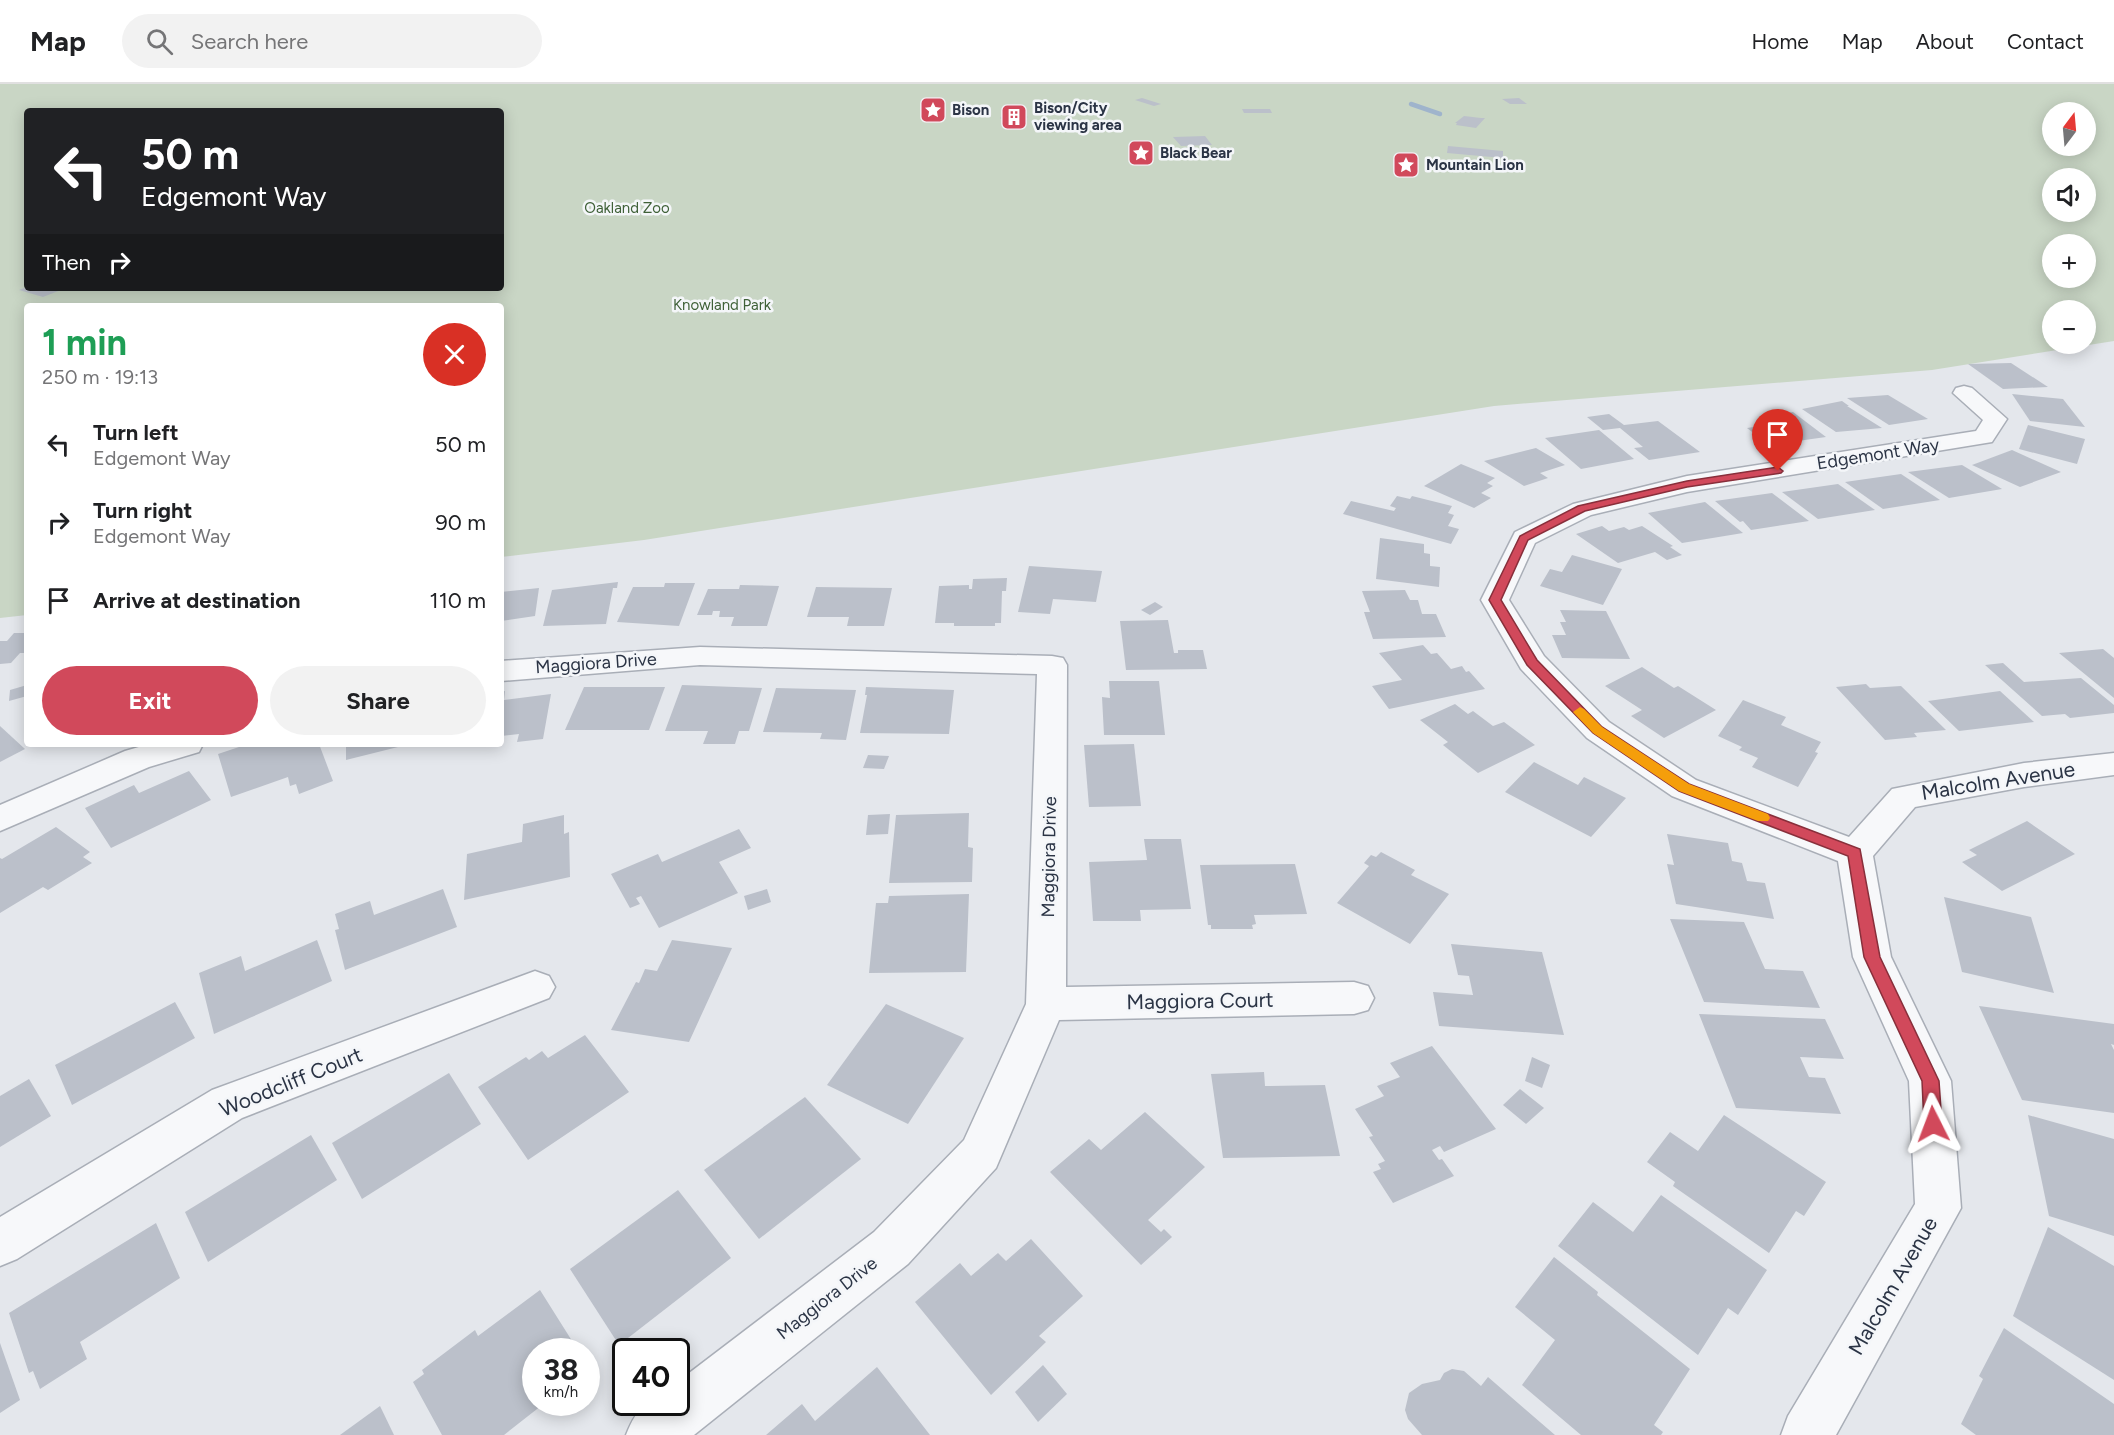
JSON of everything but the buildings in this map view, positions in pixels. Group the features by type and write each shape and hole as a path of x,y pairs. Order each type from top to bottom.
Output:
{"street":[{"name":"Edgemont Way","path":"1855,853 1684,788 1598,730 1532,662 1495,600 1524,538 1582,508 1687,484 1984,437 1995,419 1964,393"},
{"name":"Maggiora Drive","path":"504,670 700,656 1052,665 1046,1004 980,1154 891,1248 652,1435"},
{"path":"0,819 137,759 177,747"},
{"name":"Malcolm Avenue","path":"1807,1435 1938,1208 1930,1081 1872,957 1855,853 1904,797 2024,775 2114,764"},
{"name":"Woodcliff Court","path":"0,1243 227,1104 535,987"},
{"name":"Maggiora Court","path":"1046,1004 1354,998"}],"green space":[{"name":"Knowland Park","path":"0,84 2114,84 2114,341 2096,344 2096,300 2042,300 2042,352 1932,370 1494,406 644,540 504,557 504,303 24,303 24,615 0,618"}],"waterway":[{"path":"1411,104 1440,114"}],"slow traffic":[{"path":"1580,712 1598,730 1684,788 1763,818"}],"place":[{"name":"Bison","path":"933,110"},
{"name":"Bison/City viewing area","path":"1014,117"},
{"name":"Black Bear","path":"1141,153"},
{"name":"Mountain Lion","path":"1406,165"}],"route":[{"path":"1778,471 1687,484 1582,508 1524,538 1495,600 1532,662 1598,730 1684,788 1855,853 1872,957 1930,1081 1933,1124"}],"park label":[{"name":"Oakland Zoo","path":"627,208"}]}
